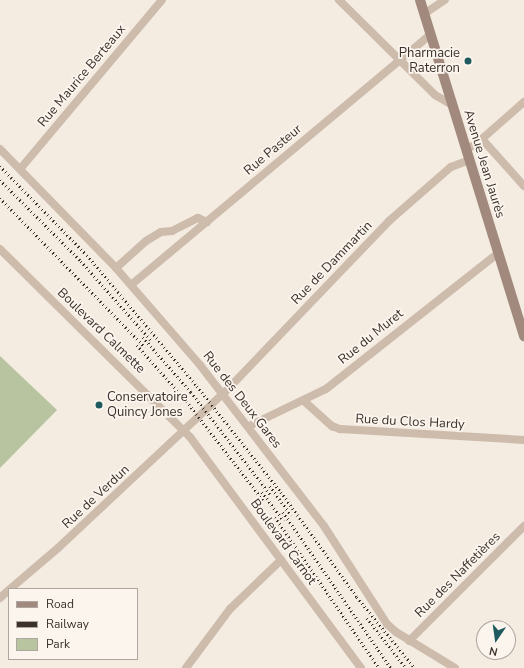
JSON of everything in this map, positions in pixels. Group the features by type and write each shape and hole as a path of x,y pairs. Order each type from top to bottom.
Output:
{"main road":[{"name":"Avenue Jean Jaurès","path":"420,0 524,336"}],"street":[{"name":"Rue Maurice Berteaux","path":"21,168 162,0"},
{"path":"339,0 435,95 452,105"},
{"path":"424,14 446,0"},
{"name":"Rue Pasteur","path":"131,285 430,34"},
{"path":"466,149 474,147 524,102"},
{"path":"482,139 524,186"},
{"name":"Rue des Deux Gares","path":"0,149 21,168 116,268 249,426 324,526 387,624 409,641 455,668"},
{"name":"Rue de Dammartin","path":"215,401 264,354 270,343 390,221 452,167 469,160"},
{"path":"116,268 146,241 161,232 172,231 198,218 207,222"},
{"name":"Boulevard Calmette","path":"0,249 184,430"},
{"name":"Rue du Muret","path":"249,426 304,401 326,389 498,253"},
{"name":"Rue de Verdun","path":"12,588 215,401"},
{"name":"Rue du Clos Hardy","path":"304,401 332,426 340,429 524,440"},
{"name":"Boulevard Carnot","path":"184,430 361,668"},
{"name":"Rue des Naffetières","path":"409,641 524,526"},
{"path":"186,668 230,609 281,560"},
{"name":"Rue de Verdun","path":"0,598 8,592"}],"green space":[{"path":"0,356 57,410 0,468"}],"railway":[{"path":"0,166 87,255 197,386 281,492 357,597 415,668"},
{"path":"0,180 81,261 151,340"},
{"path":"0,198 145,347"},
{"path":"143,337 191,392 270,494"},
{"path":"137,345 184,398 263,500"},
{"path":"270,486 291,515"},
{"path":"262,492 284,521"},
{"path":"283,512 391,668"},
{"path":"275,517 379,668"},
{"path":"367,618 406,668"}],"place":[{"name":"Pharmacie Raterron","path":"468,61"},
{"name":"Conservatoire Quincy Jones","path":"99,405"}]}
